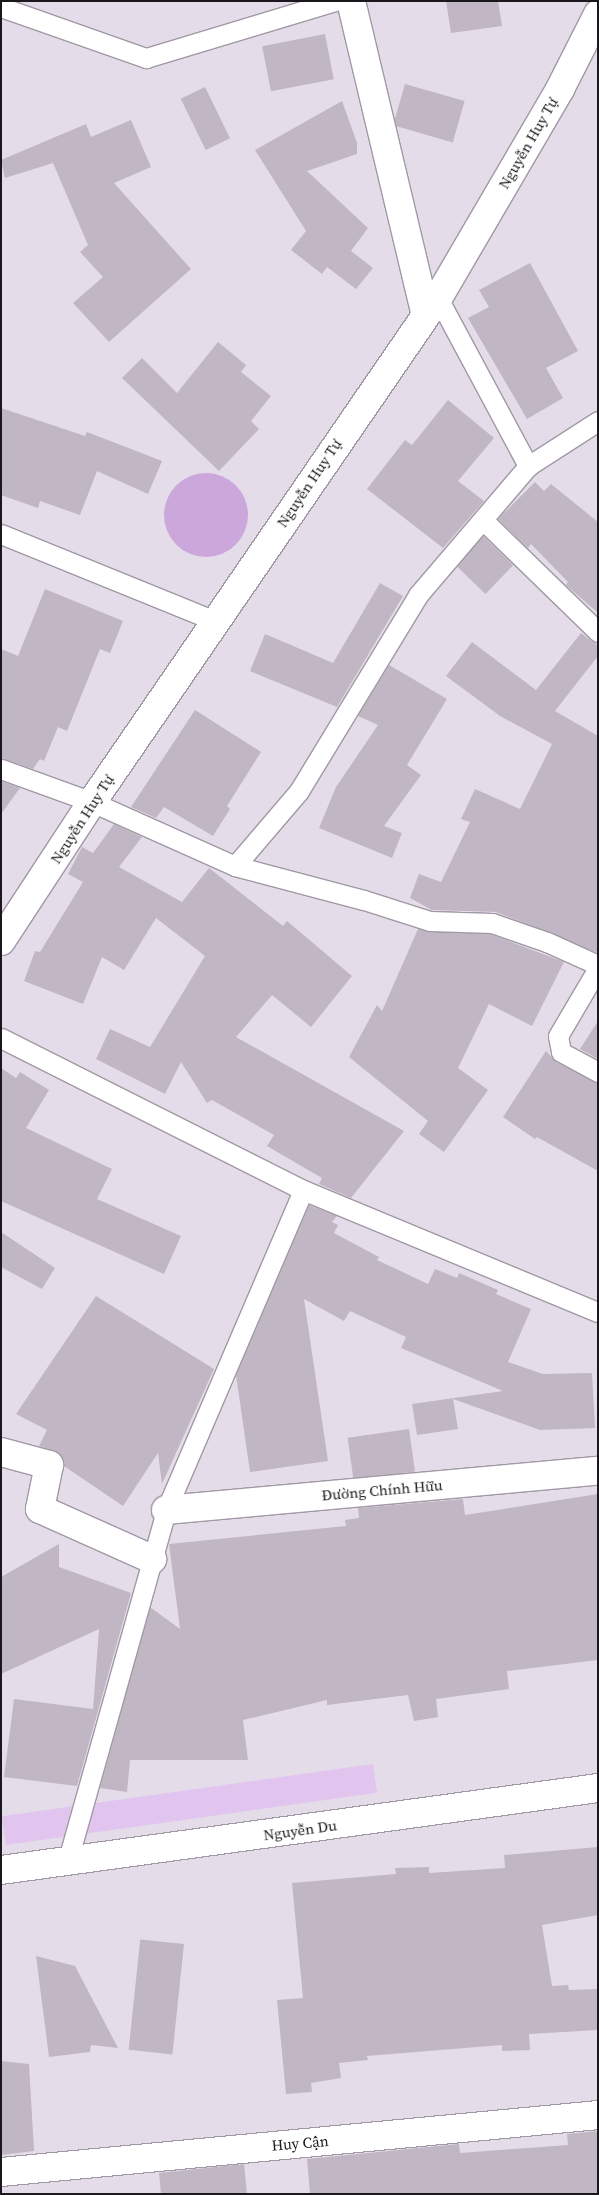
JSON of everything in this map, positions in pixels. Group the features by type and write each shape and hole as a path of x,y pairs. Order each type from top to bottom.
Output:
{"street":[{"path":"351,1 432,305"},
{"name":"Nguyễn Huy Tự","path":"1,941 92,802 432,305 560,89 598,14"},
{"path":"1,1452 49,1465 40,1509 152,1559"},
{"name":"Đường Chính Hữu","path":"166,1510 598,1471"},
{"name":"Nguyễn Du","path":"1,1870 67,1863 598,1788"},
{"name":"Huy Cận","path":"1,2172 598,2115"}],"lane":[{"path":"1,7 146,58 335,1"},
{"path":"432,305 528,466"},
{"path":"235,866 299,791 418,595 528,466 598,421"},
{"path":"483,520 598,632"},
{"path":"1,534 215,621"},
{"path":"1,769 92,802 235,866 364,900 430,921 492,923 547,942 598,967 558,1036 561,1052 598,1072"},
{"path":"1,1038 303,1190 598,1312"},
{"path":"67,1863 166,1510 303,1190"}],"shaded area":[{"path":"206,473 222,476 236,485 245,499 248,515 245,531 236,545 222,554 206,557 190,554 176,545 167,531 164,515 167,499 176,485 190,476"},
{"path":"373,1764 377,1793 6,1845 2,1816"}],"building":[{"path":"446,1 498,1 502,26 451,33"},
{"path":"325,34 334,79 271,91 262,46"},
{"path":"405,84 465,101 453,142 393,125"},
{"path":"205,87 230,138 206,150 181,99"},
{"path":"342,101 357,143 357,154 307,171 368,228 351,251 373,268 356,289 327,267 322,274 291,250 306,231 255,150"},
{"path":"131,120 151,167 114,183 191,269 109,342 73,303 103,277 80,252 88,245 53,163 5,178 1,160 86,124 91,137"},
{"path":"530,263 578,351 546,368 563,398 527,419 468,318 489,307 479,290"},
{"path":"218,342 246,365 241,372 271,396 251,421 259,429 219,471 122,378 142,358 177,393"},
{"path":"448,400 494,438 458,481 484,501 443,548 367,489 405,440 412,445"},
{"path":"1,408 85,436 87,432 162,461 148,494 97,471 80,515 40,501 38,508 1,495"},
{"path":"535,482 544,491 551,484 598,522 598,613 566,585 568,582 531,544 528,548 498,519"},
{"path":"483,536 513,565 485,594 455,565"},
{"path":"380,583 403,596 337,707 250,671 265,634 333,663"},
{"path":"45,589 123,621 110,653 100,649 67,731 58,727 44,761 40,759 33,769 1,758 1,649 18,656"},
{"path":"581,633 598,646 598,656 555,711 598,736 598,953 496,912 432,910 410,898 419,874 441,882 470,822 461,819 475,789 520,809 552,744 500,716 446,676 472,642 536,690"},
{"path":"389,665 447,699 407,765 421,775 384,826 402,833 392,858 319,828 336,787 378,725 358,716"},
{"path":"195,710 261,752 227,806 230,809 213,836 164,807 156,818 131,807"},
{"path":"1,781 20,788 1,814"},
{"path":"114,824 142,837 119,867 182,902 209,868 283,926 287,921 352,976 311,1027 272,995 236,1037 404,1131 351,1198 319,1184 322,1178 267,1146 274,1135 212,1100 207,1103 181,1062 165,1094 96,1059 110,1029 150,1047 205,956 156,918 124,970 102,957 83,1004 24,981 35,951 40,952 83,882 68,874 82,847 93,853"},
{"path":"418,929 490,934 564,962 532,1026 489,1004 458,1068 488,1090 444,1152 419,1134 428,1121 349,1057 377,1005 382,1011"},
{"path":"598,1021 598,1059 580,1049"},
{"path":"546,1051 556,1062 598,1083 598,1171 537,1137 535,1139 503,1117"},
{"path":"1,1068 16,1078 20,1072 49,1090 26,1128 112,1169 97,1199 181,1236 164,1274 1,1201"},
{"path":"309,1205 337,1216 332,1222 338,1225 334,1233 379,1257 377,1260 428,1284 435,1269 457,1278 459,1273 498,1290 496,1294 531,1309 508,1362 543,1374 592,1373 595,1428 540,1430 453,1399 458,1429 417,1435 412,1404 503,1391 401,1348 406,1337 350,1311 344,1321 304,1299 328,1461 250,1472 236,1375"},
{"path":"1,1232 55,1268 42,1289 1,1267"},
{"path":"96,1296 214,1369 162,1484 158,1453 123,1506 64,1466 59,1453 39,1446 47,1430 16,1414"},
{"path":"409,1429 415,1472 354,1480 348,1438"},
{"path":"598,1494 598,1660 507,1671 509,1689 436,1699 438,1717 414,1721 408,1695 327,1705 327,1700 243,1720 248,1760 130,1760 127,1792 100,1788 150,1607 180,1629 169,1544 346,1526 345,1520 359,1518 358,1508 463,1499 465,1515"},
{"path":"59,1544 59,1567 131,1593 77,1786 4,1777 14,1699 93,1709 99,1629 1,1674 1,1577"},
{"path":"598,1847 598,1915 542,1925 552,1986 568,1985 569,1990 598,1989 598,2030 529,2034 530,2050 502,2051 502,2045 367,2056 368,2060 339,2063 341,2078 311,2083 312,2092 286,2094 277,2000 303,1998 292,1883 396,1874 395,1868 429,1867 429,1873 505,1868 504,1855"},
{"path":"140,1939 184,1944 172,2054 129,2050"},
{"path":"36,1956 75,1966 118,2048 91,2045 90,2052 49,2057"},
{"path":"1,2061 29,2064 34,2151 1,2155"},
{"path":"598,2131 598,2194 310,2194 307,2159 459,2144 460,2153 568,2145 567,2134"},
{"path":"244,2164 247,2194 161,2194 159,2173"}]}
